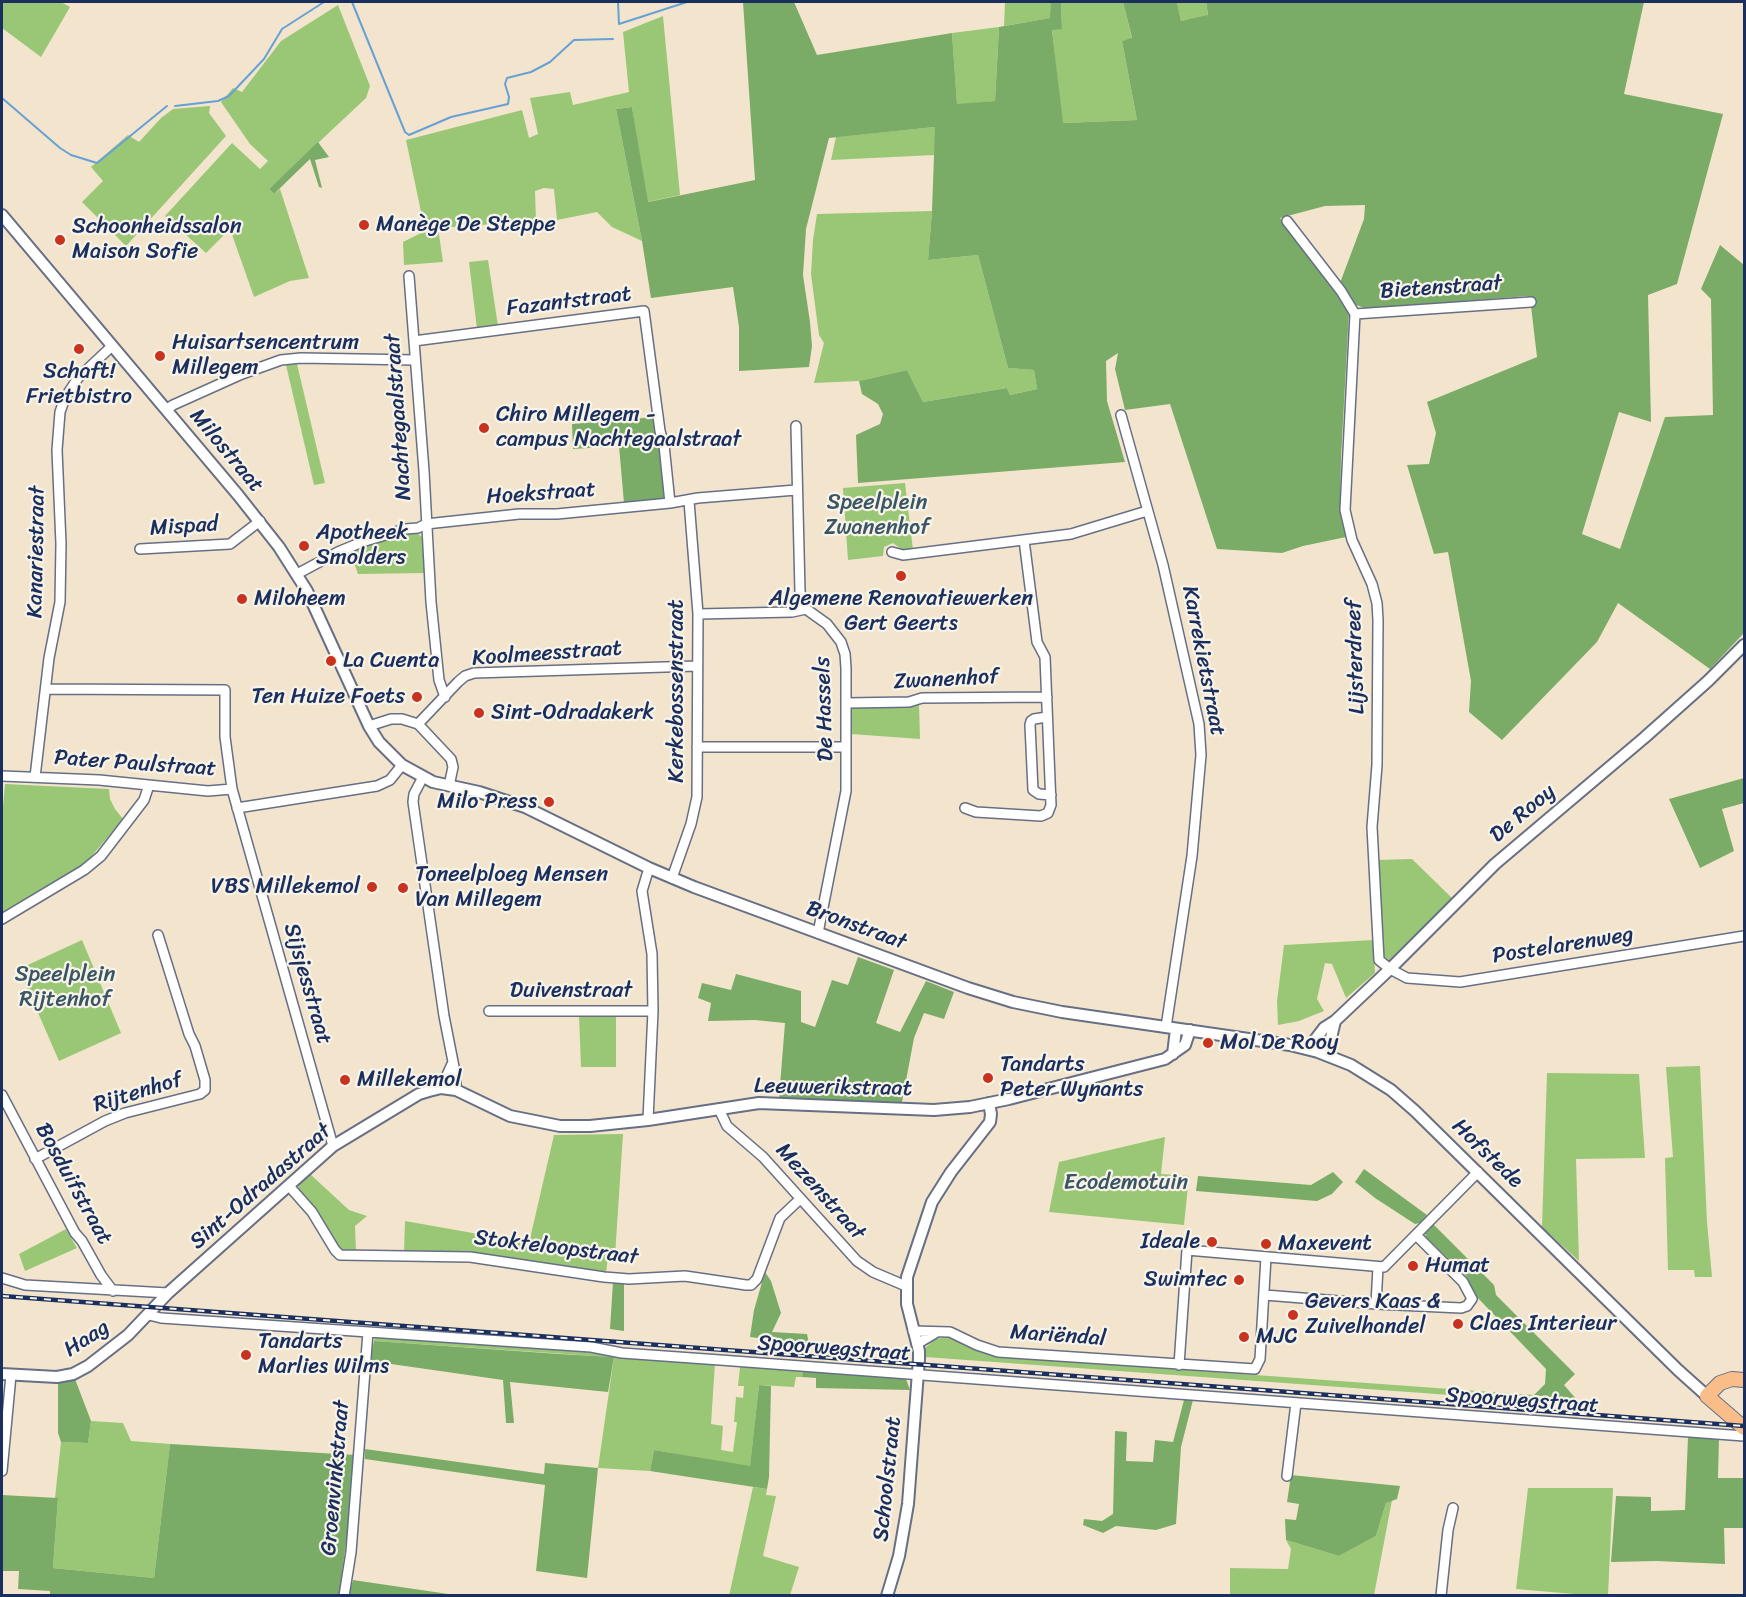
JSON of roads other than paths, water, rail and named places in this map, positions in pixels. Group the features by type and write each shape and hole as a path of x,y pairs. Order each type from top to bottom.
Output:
{"main road":[{"path":"1744,1380 1732,1379 1720,1383 1707,1396 1744,1428"}],"street":[{"name":"Milostraat","path":"2,215 260,521 307,591 369,726 379,742 402,765 423,777"},
{"path":"1287,221 1341,291 1355,314"},
{"name":"Nachtegaalstraat","path":"409,276 431,602 439,680 445,697"},
{"name":"Bietenstraat","path":"1355,314 1531,302"},
{"name":"Fazantstraat","path":"414,340 644,311 660,431 664,445 670,503"},
{"name":"Lijsterdreef","path":"1355,314 1345,510 1352,540 1372,584 1377,603 1377,765 1372,813 1372,852 1379,960 1390,969"},
{"name":"Kanariestraat","path":"35,777 60,602 61,544 57,444 60,412 65,398 78,378 112,346"},
{"path":"166,410 172,405 242,374 281,360 301,358 415,360"},
{"name":"Karrekietstraat","path":"1121,415 1163,565 1197,716 1201,755 1192,856 1171,1028"},
{"path":"698,614 792,612 806,609 800,592 796,426"},
{"name":"Hoekstraat","path":"297,574 362,542 426,524 519,514 557,514 689,501 698,498 796,490"},
{"name":"Kerkebossenstraat","path":"672,878 695,813 698,614 689,501"},
{"path":"892,552 903,555 1071,534 1148,511"},
{"name":"Mispad","path":"140,549 230,544 260,521"},
{"path":"965,808 976,812 1041,816 1048,813 1051,806 1045,657 1037,642 1024,540"},
{"name":"De Hassels","path":"806,609 827,624 841,642 845,654 847,703 846,791 818,933"},
{"name":"De Rooy","path":"1308,1049 1324,1028 1335,1022 1503,856 1644,738 1708,681 1744,645"},
{"name":"Koolmeesstraat","path":"418,724 458,682 465,676 474,674 697,666"},
{"name":"Sijsjesstraat","path":"46,689 225,690 225,737 232,789 333,1146"},
{"name":"Zwanenhof","path":"847,703 909,702 922,698 1047,697"},
{"path":"1047,717 1035,719 1030,725 1033,790 1039,794 1051,795"},
{"path":"369,726 391,719 402,719 418,724 451,759 453,767 449,786"},
{"path":"697,747 846,747"},
{"name":"Pater Paulstraat","path":"237,808 377,786 390,780 402,765"},
{"name":"Pater Paulstraat","path":"2,776 208,791 232,789"},
{"path":"423,777 414,794 414,802 456,1077 456,1090"},
{"name":"Bronstraat","path":"423,777 525,807 672,878 968,988 1013,1002 1062,1012 1190,1030"},
{"path":"2,919 84,870 100,856 144,800 149,785"},
{"name":"Duivenstraat","path":"648,1120 653,1011 652,954 642,891 649,868"},
{"name":"Rijtenhof","path":"35,1159 105,1121 125,1113 200,1094 205,1090 205,1080 158,935"},
{"name":"Postelarenweg","path":"1390,969 1407,978 1460,982 1744,936"},
{"name":"Duivenstraat","path":"489,1011 653,1011"},
{"path":"1327,1055 1335,1022"},
{"path":"1171,1028 1173,1054"},
{"path":"1173,1054 1185,1045 1190,1030"},
{"name":"Hofstede","path":"1190,1030 1308,1049 1351,1065 1391,1090 1707,1396"},
{"name":"Leeuwerikstraat","path":"456,1090 510,1116 544,1125 590,1126 779,1102 934,1110 989,1103 1144,1066 1173,1054"},
{"path":"441,1088 453,1062"},
{"name":"Sint-Odradastraat","path":"149,1315 168,1293 333,1146 419,1094 441,1088 456,1090"},
{"name":"Bosduifstraat","path":"2,1095 75,1233 113,1291"},
{"name":"Schoolstraat","path":"887,1596 899,1556 908,1504 918,1370 917,1344 907,1304 906,1286 911,1261 932,1202 944,1182 990,1122 989,1103"},
{"name":"Mezenstraat","path":"719,1109 727,1126 763,1157 857,1261 873,1272 906,1286"},
{"path":"1179,1365 1188,1250 1384,1267 1478,1172"},
{"name":"Stokteloopstraat","path":"289,1186 312,1212 340,1255 470,1257 604,1277 629,1279 685,1276 746,1285 751,1285 757,1279 780,1218 800,1199"},
{"path":"1265,1295 1376,1304 1461,1308 1467,1306 1472,1299 1464,1282 1416,1235"},
{"name":"Mariëndal","path":"913,1331 950,1332 977,1346 998,1352 1255,1369 1260,1359 1266,1257"},
{"path":"1376,1304 1378,1267"},
{"path":"2,1278 25,1285 168,1293"},
{"path":"149,1315 161,1318 368,1332"},
{"name":"Haag","path":"6,1375 57,1377 73,1374 88,1366 128,1335 149,1315"},
{"name":"Spoorwegstraat","path":"368,1332 591,1347 622,1353 918,1370 1296,1403 1744,1436"},
{"name":"Groenvinkstraat","path":"344,1596 351,1552 368,1332"},
{"path":"917,1344 938,1332"},
{"path":"2,1471 6,1375"},
{"path":"1287,1476 1296,1403"},
{"path":"1441,1596 1448,1530 1453,1508"}],"waterway":[{"path":"175,106 218,101 229,96 264,59 282,29 324,2"},
{"path":"352,2 405,132 409,135 451,117 508,104 509,97 505,84 507,78 531,72 550,62 574,40 613,39"},
{"path":"618,2 619,24 687,2"},
{"path":"2,98 60,148 71,155 97,163 167,106"}],"railway":[{"path":"2,1296 1744,1426"}],"place":[{"name":"Manège De Steppe","path":"364,225"},
{"name":"Schoonheidssalon Maison Sofie","path":"60,240"},
{"name":"Schaft! Frietbistro","path":"79,349"},
{"name":"Huisartsencentrum Millegem","path":"160,356"},
{"name":"Chiro Millegem - campus Nachtegaalstraat","path":"484,428"},
{"name":"Apotheek Smolders","path":"304,546"},
{"name":"Algemene Renovatiewerken Gert Geerts","path":"901,576"},
{"name":"Miloheem","path":"242,599"},
{"name":"La Cuenta","path":"331,661"},
{"name":"Ten Huize Foets","path":"417,697"},
{"name":"Sint-Odradakerk","path":"479,713"},
{"name":"Milo Press","path":"549,802"},
{"name":"VBS Millekemol","path":"372,887"},
{"name":"Toneelploeg Mensen Van Millegem","path":"403,888"},
{"name":"Mol De Rooy","path":"1208,1043"},
{"name":"Tandarts Peter Wynants","path":"988,1078"},
{"name":"Millekemol","path":"345,1080"},
{"name":"Ideale","path":"1212,1242"},
{"name":"Maxevent","path":"1266,1244"},
{"name":"Humat","path":"1413,1266"},
{"name":"Swimtec","path":"1239,1280"},
{"name":"Gevers Kaas & Zuivelhandel","path":"1293,1315"},
{"name":"Claes Interieur","path":"1458,1324"},
{"name":"MJC","path":"1244,1337"},
{"name":"Tandarts Marlies Wilms","path":"246,1355"}],"park label":[{"name":"Speelplein Zwanenhof","path":"877,516"},
{"name":"Speelplein Rijtenhof","path":"65,988"},
{"name":"Ecodemotuin","path":"1126,1183"}]}
